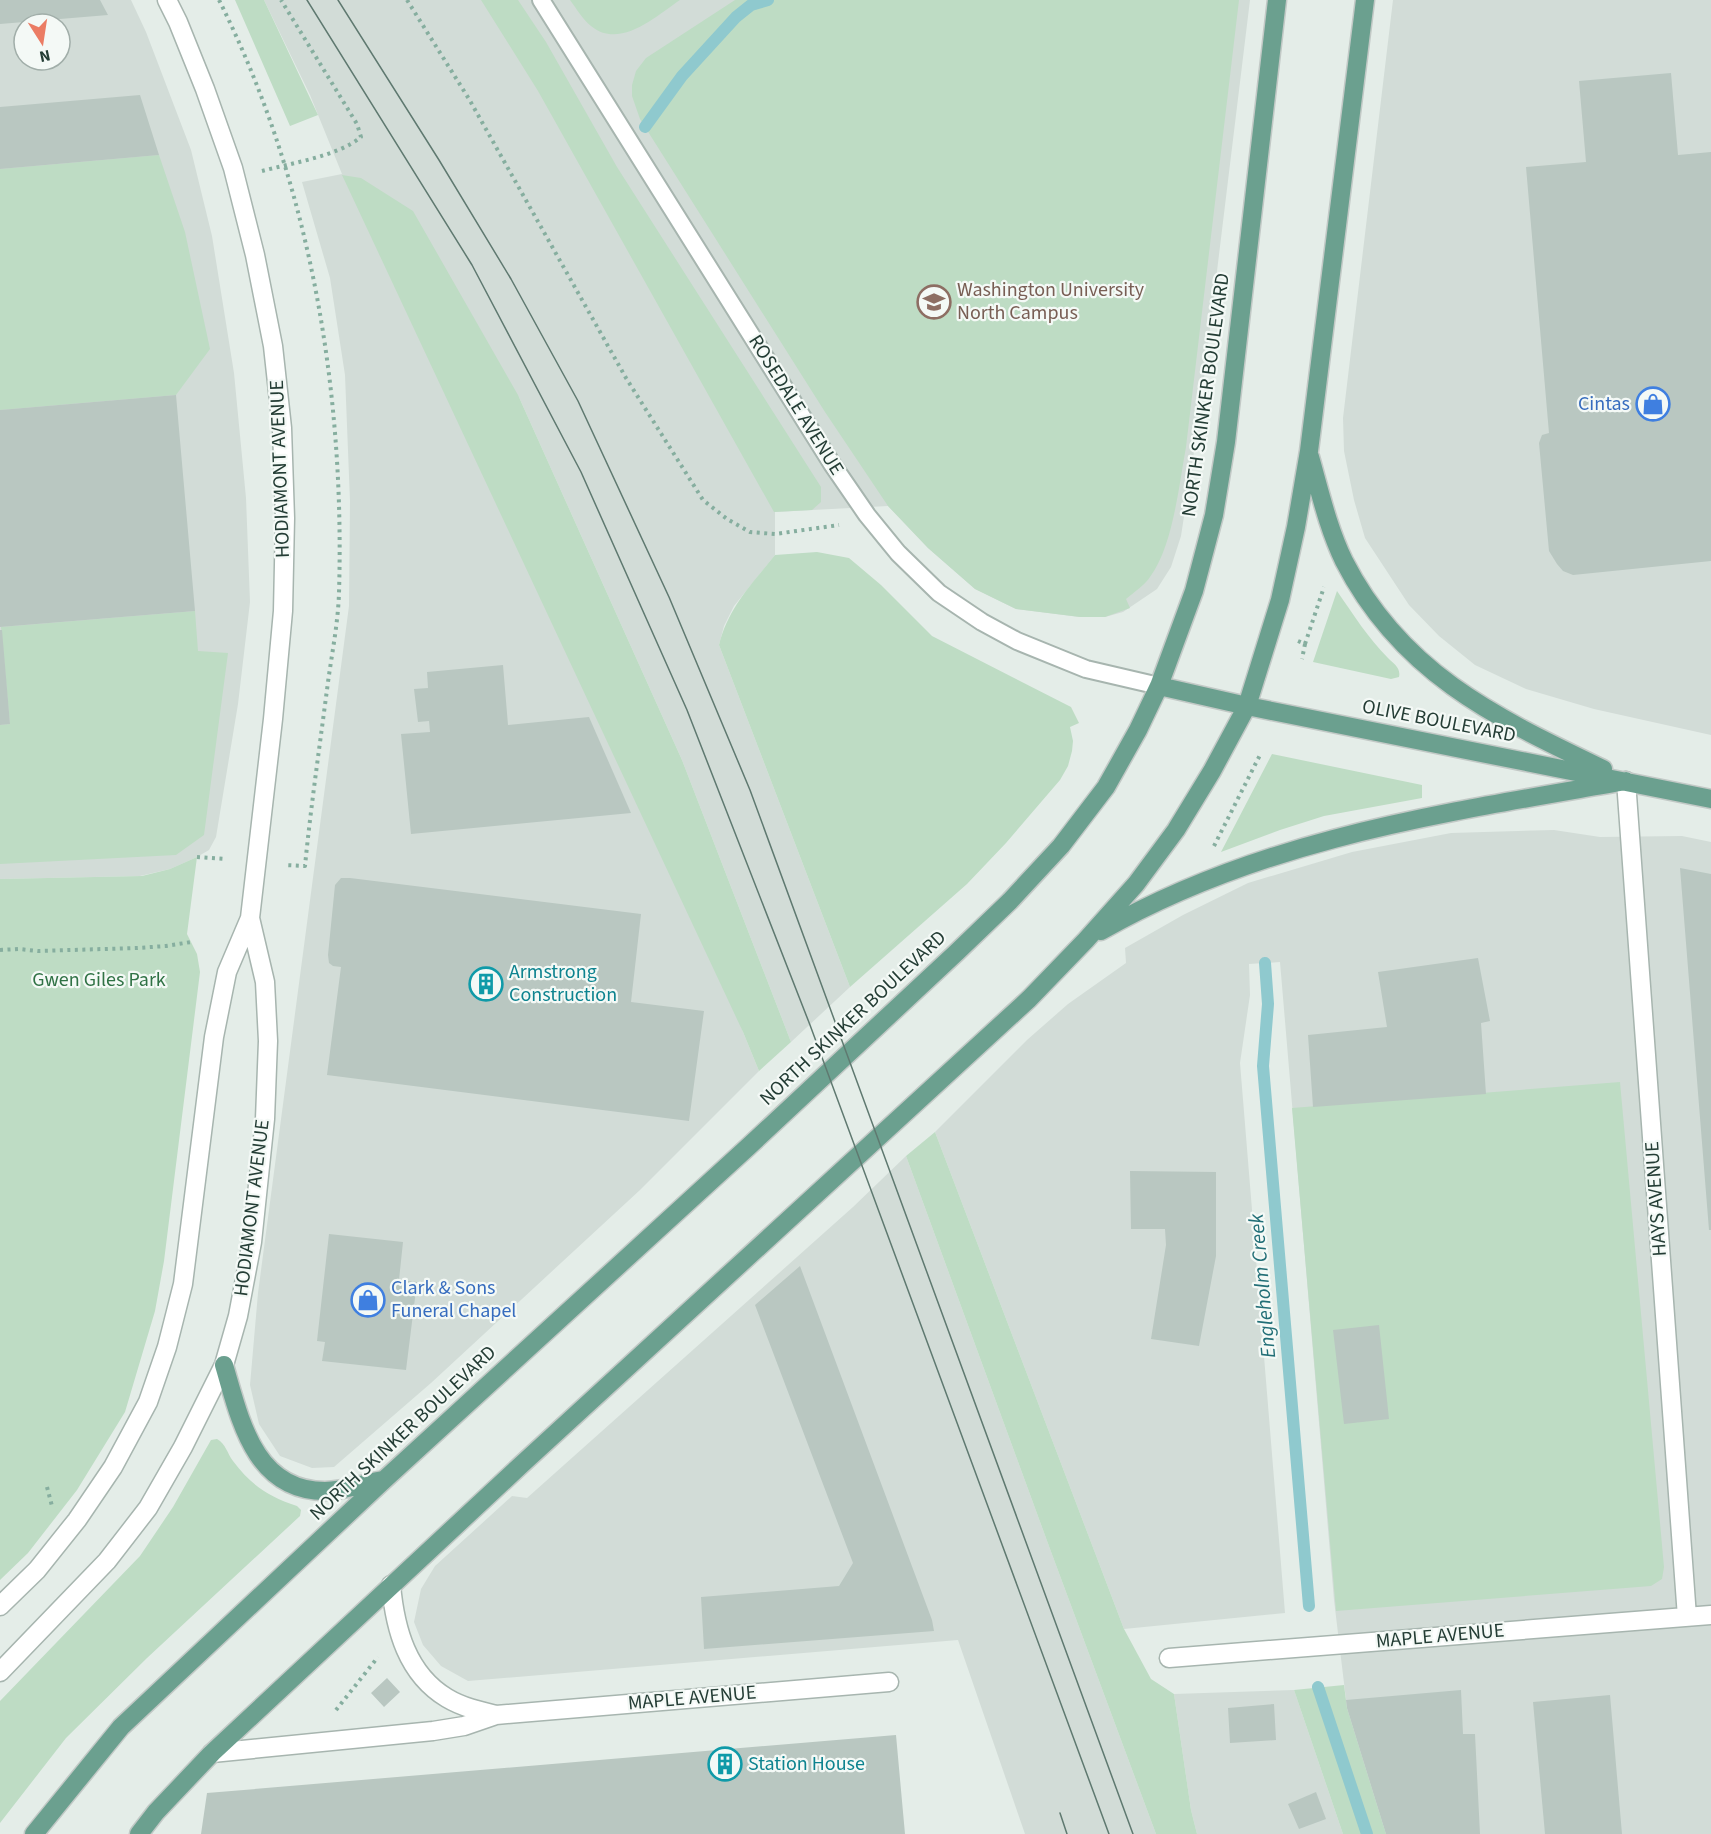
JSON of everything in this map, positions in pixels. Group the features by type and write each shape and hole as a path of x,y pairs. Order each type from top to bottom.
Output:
{"main road":[{"name":"NORTH SKINKER BOULEVARD","path":"34,1834 122,1727 384,1480 740,1155 1010,901 1061,846 1106,787 1138,730 1159,686 1194,591 1214,514 1226,442 1277,0"},
{"path":"139,1834 156,1812 212,1753 391,1585 1029,999 1136,884 1176,830 1212,771 1247,706 1280,600 1309,451 1365,0"},
{"path":"1309,451 1330,526 1344,561 1394,635 1414,656 1476,704 1526,732 1626,781"},
{"name":"OLIVE BOULEVARD","path":"1159,686 1247,706 1711,799"},
{"path":"1086,940 1124,918 1207,880 1269,857 1334,837 1459,811 1626,781"},
{"path":"224,1365 245,1433 267,1468 295,1486 326,1491 384,1480"}],"street":[{"name":"HODIAMONT AVENUE","path":"0,1605 37,1570 77,1520 113,1467 148,1402 167,1347 183,1284 214,1037 226,972 250,918 273,718 283,610 285,518 282,428 273,346 255,255 236,179 205,89 167,0"},
{"name":"HAYS AVENUE","path":"1626,781 1687,1617"},
{"name":"HODIAMONT AVENUE","path":"0,1672 107,1562 148,1508 183,1447 224,1365 238,1316 252,1242 265,1119 268,1041 265,982 250,918"},
{"name":"MAPLE AVENUE","path":"391,1585 392,1603 402,1643 416,1671 446,1698 468,1708 496,1715"},
{"name":"MAPLE AVENUE","path":"1168,1658 1711,1615"},
{"name":"MAPLE AVENUE","path":"212,1753 433,1731 464,1726 496,1715 889,1682"}],"lane":[{"name":"ROSEDALE AVENUE","path":"542,0 832,464 867,515 898,553 939,593 982,622 1017,641 1086,669 1159,686"}],"path":[{"path":"236,179 351,145 361,136 357,124 281,0"},
{"path":"407,0 469,99 626,378 703,500 727,519 750,532 775,534 816,530 848,524 867,515"},
{"path":"1302,658 1325,584"},
{"path":"1291,639 1305,644"},
{"path":"1213,848 1261,753"},
{"path":"0,950 137,948 191,942"},
{"path":"46,1487 52,1506"},
{"path":"330,1717 384,1650"}],"shaded area":[{"path":"0,0 131,0 146,32 191,150 212,236 234,373 246,498 250,602 238,704 216,837 209,850 197,857 170,869 140,876 0,879"},
{"path":"264,0 1250,0 1199,419 1181,536 1171,567 1157,589 1123,612 1105,617 1080,617 1016,609 975,589 928,548 888,506 775,512 775,555 734,606 724,626 719,645 850,987 791,1042 682,760 518,395 743,1032 759,1071 640,1190 431,1383 334,1467 312,1468 280,1456 259,1424 250,1385 258,1293 349,606 350,501 345,375 330,278 302,182 342,174 310,95"},
{"path":"1393,0 1711,0 1711,735 1594,709 1526,689 1475,665 1439,636 1409,605 1365,538 1344,451 1343,418"},
{"path":"1554,830 1600,837 1682,836 1711,842 1711,1834 1386,1834 1347,1708 1334,1600 1280,962 1249,964 1250,995 1240,1063 1285,1613 1124,1629 935,1132 1027,1040 1068,1004 1126,963 1125,948 1183,915 1248,883 1352,852 1451,833"},
{"path":"906,1156 1156,1834 1025,1834 958,1640 468,1681 441,1666 423,1645 414,1622 421,1589 435,1566 512,1496 527,1498 853,1207"},
{"path":"1294,1690 1343,1834 1197,1834 1191,1810 1174,1694"}],"green space":[{"path":"235,0 264,0 318,115 290,126"},
{"path":"481,0 518,0 546,42 617,167 821,487 821,502 812,510 774,512 538,91"},
{"path":"570,0 680,0 649,22 626,33 614,34 602,32 591,26"},
{"name":"Washington University North Campus","path":"735,0 1239,0 1186,447 1178,497 1170,532 1158,564 1148,580 1126,599 1130,608 1105,617 1080,617 1016,609 975,589 928,548 888,506 825,412 640,119 632,96 636,71 646,58"},
{"path":"159,155 185,232 210,349 176,395 0,410 0,169"},
{"path":"342,175 361,178 413,211 518,395 682,760 791,1042 759,1071 743,1032"},
{"path":"817,552 849,558 881,585 932,636 1071,707 1079,723 1070,727 1073,741 1072,751 1068,766 1060,780 1006,843 967,884 850,987 719,645 728,619 750,586 775,555"},
{"path":"1337,591 1367,634 1397,666 1399,677 1391,679 1313,662"},
{"path":"195,611 198,651 228,653 204,835 176,855 0,864 0,725 10,724 1,627"},
{"path":"1272,754 1422,785 1422,798 1324,816 1221,852"},
{"name":"Gwen Giles Park","path":"197,857 187,934 197,954 200,972 164,1261 155,1311 125,1412 77,1490 28,1553 0,1580 0,879 142,876 170,869"},
{"path":"1620,1082 1664,1567 1662,1579 1651,1586 1336,1611 1292,1108"},
{"path":"935,1132 1124,1629 1151,1679 1174,1694 1191,1810 1197,1834 1156,1834 906,1156"},
{"path":"217,1439 254,1484 269,1494 297,1506 301,1510 300,1516 147,1658 66,1738 0,1823 0,1701 140,1556 173,1507 211,1440"},
{"path":"1344,1685 1347,1708 1386,1834 1343,1834 1294,1690"}],"building":[{"path":"0,0 100,0 108,15 72,18 72,12 12,12 12,23 0,24"},
{"path":"1671,73 1678,155 1711,152 1711,561 1573,575 1563,571 1549,551 1539,443 1542,435 1549,433 1526,167 1586,162 1579,81"},
{"path":"140,95 159,155 0,169 0,107"},
{"path":"176,395 195,611 0,627 0,410"},
{"path":"0,630 2,630 10,724 0,725"},
{"path":"503,665 508,725 589,717 631,813 411,834 401,734 430,732 429,721 418,722 414,689 428,688 427,672"},
{"path":"1680,868 1711,874 1711,1230 1709,1230"},
{"name":"Armstrong Construction","path":"341,878 641,914 631,1002 704,1011 689,1121 327,1075 341,967 329,963 328,955 335,885"},
{"path":"1478,958 1490,1021 1481,1023 1486,1094 1313,1107 1308,1035 1387,1027 1378,972"},
{"path":"1130,1171 1216,1172 1216,1256 1199,1346 1151,1339 1166,1245 1165,1229 1131,1229"},
{"name":"Clark & Sons Funeral Chapel","path":"329,1234 403,1242 399,1280 417,1282 406,1370 322,1361 325,1342 317,1341"},
{"path":"800,1266 932,1620 934,1631 704,1649 701,1597 839,1586 853,1563 755,1305"},
{"path":"1379,1325 1389,1419 1344,1424 1333,1330"},
{"path":"387,1678 400,1692 384,1707 371,1693"},
{"path":"1461,1690 1463,1734 1475,1734 1480,1834 1386,1834 1346,1700"},
{"path":"1610,1695 1622,1834 1545,1834 1533,1702"},
{"path":"1274,1704 1276,1740 1230,1743 1228,1708"},
{"name":"Station House","path":"896,1735 905,1834 201,1834 207,1793"},
{"path":"1316,1792 1326,1819 1299,1829 1288,1804"}],"waterway":[{"path":"645,127 682,76 736,17 751,5 768,0"},
{"name":"Engleholm Creek","path":"1265,963 1268,1004 1263,1066 1309,1606"},
{"name":"Engleholm Creek","path":"1318,1687 1367,1834"}],"tram line":[{"path":"307,0 472,265 581,472 687,710 810,1025 1109,1834"},
{"path":"338,0 511,279 578,401 669,597 750,790 1133,1834"},
{"path":"1060,1813 1067,1834"}],"place":[{"name":"Washington University North Campus","path":"934,302"},
{"name":"Cintas","path":"1653,404"},
{"name":"Armstrong Construction","path":"486,984"},
{"name":"Clark & Sons Funeral Chapel","path":"368,1300"},
{"name":"Station House","path":"725,1764"}]}
